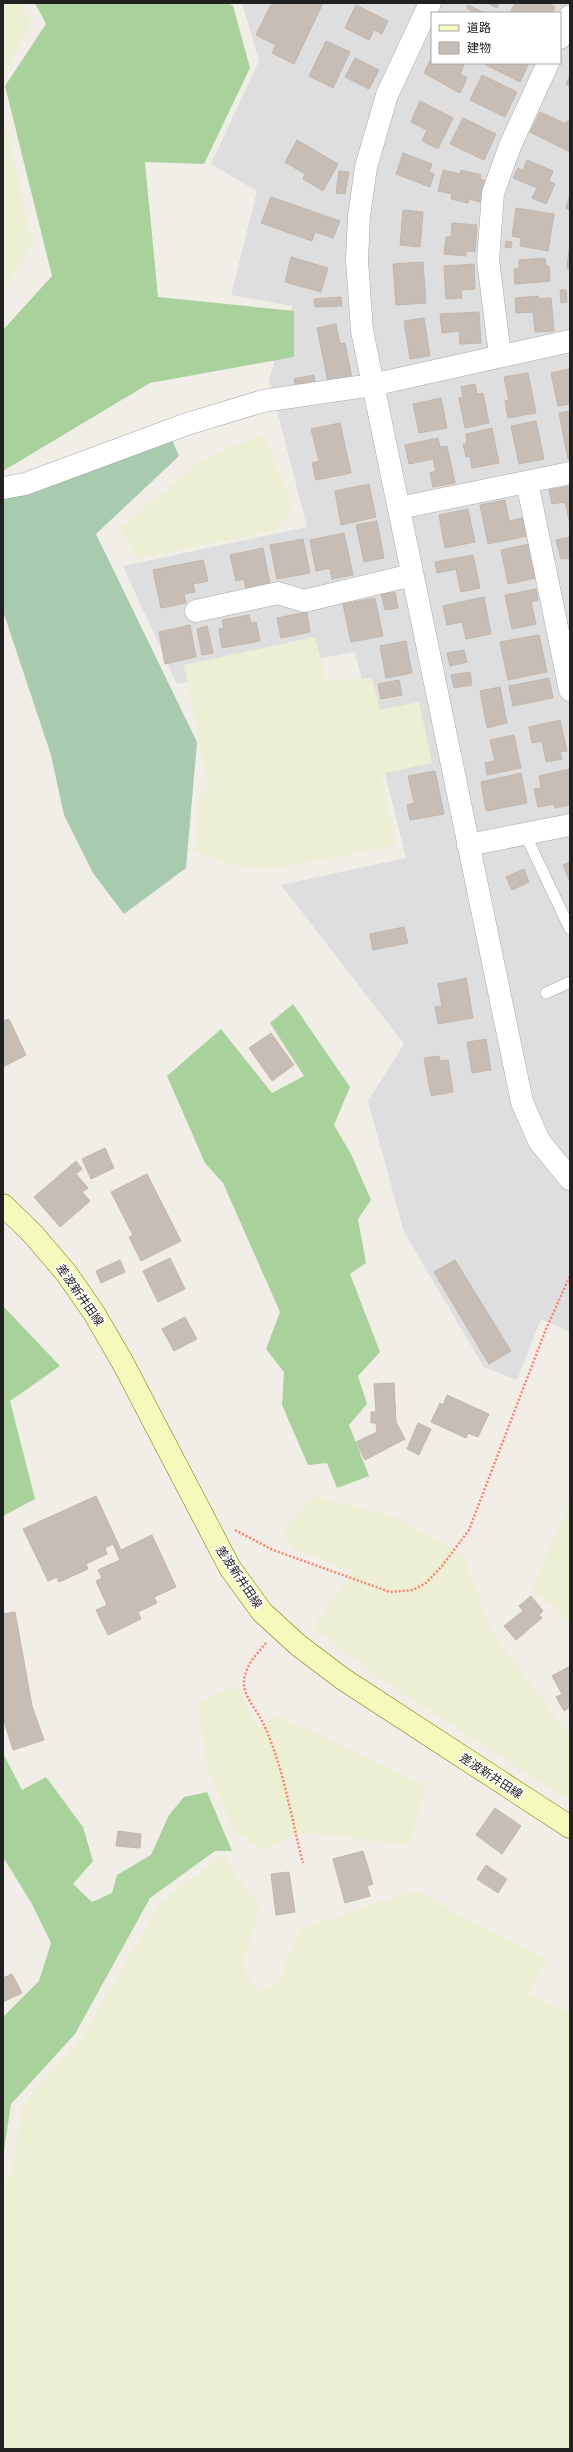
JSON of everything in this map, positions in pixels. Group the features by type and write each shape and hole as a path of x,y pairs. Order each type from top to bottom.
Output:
{"main road":[{"name":"差波新井田線","path":"3,1205 32,1233 66,1274 94,1313 123,1363 206,1526 230,1568 262,1612 298,1645 343,1679 570,1827"}],"street":[{"path":"430,3 387,95 365,174 359,216 357,260 362,331 522,1102 539,1141 570,1179"},
{"path":"561,36 570,16"},
{"path":"500,355 488,260 494,193 510,146 548,64"},
{"path":"3,488 44,477 186,424 263,402 372,385 500,355 570,341"},
{"path":"399,508 570,473"},
{"path":"527,482 570,690"},
{"path":"196,611 278,593 304,601 412,576"},
{"path":"468,845 570,825"}],"lane":[{"path":"525,834 570,929"},
{"path":"546,993 570,982"}],"path":[{"path":"206,1526 225,1524 273,1550 390,1592 413,1590 426,1583 442,1566 469,1530 546,1329 570,1276"},
{"path":"280,1628 253,1658 246,1672 244,1684 249,1701 262,1721 273,1748 303,1863"}],"shaded area":[{"path":"242,3 570,3 570,1332 541,1319 517,1380 484,1367 404,1232 368,1101 404,1044 281,885 406,858 355,652 177,684 123,566 307,527 269,379 292,306 231,295 257,191 211,164 259,61"}],"green space":[{"path":"3,3 21,3 32,24 3,75"},
{"path":"35,3 228,3 233,6 250,68 204,164 145,162 158,297 294,311 294,357 150,383 3,471 3,330 52,276 5,86 46,24"},
{"path":"3,112 33,245 3,289"},
{"path":"263,434 293,508 276,530 136,559 120,528 201,461"},
{"path":"172,440 179,456 96,534 197,742 186,868 124,914 93,873 64,815 51,755 3,611 3,497"},
{"path":"315,637 327,682 372,678 380,710 419,702 432,763 381,774 396,845 268,870 233,865 194,851 199,794 209,791 184,665"},
{"path":"293,1004 350,1087 334,1125 351,1154 371,1200 358,1219 366,1263 350,1274 380,1352 358,1376 367,1404 349,1425 369,1476 337,1488 327,1463 308,1465 282,1405 284,1372 266,1349 280,1312 223,1183 205,1163 167,1076 221,1029 272,1093 304,1076 270,1023"},
{"path":"3,1306 60,1366 10,1401 35,1499 3,1516"},
{"path":"314,1496 395,1517 464,1556 490,1629 570,1736 570,1801 382,1680 313,1627 353,1571 292,1549 284,1530"},
{"path":"570,1500 570,1623 532,1589"},
{"path":"237,1686 243,1701 260,1728 276,1715 426,1785 409,1845 311,1833 287,1836 265,1851 234,1831 207,1767 198,1703"},
{"path":"3,1753 22,1790 46,1777 83,1827 93,1861 73,1884 92,1902 112,1893 117,1875 151,1855 169,1815 184,1797 207,1792 232,1851 215,1851 150,1898 75,2034 11,2104 3,2157 3,2017 39,1981 51,1943 32,1904 3,1857"},
{"path":"223,1855 259,1907 243,1966 257,1993 279,1981 299,1930 391,1898 416,1892 548,1959 529,1994 570,2013 570,2449 3,2449 3,2180 13,2174 21,2106 82,2037 161,1901"}],"building":[{"path":"272,3 323,3 294,64 272,53 276,45 256,35"},
{"path":"487,3 499,3 497,8"},
{"path":"515,3 547,3 555,7 552,12 510,12"},
{"path":"356,5 388,21 382,34 374,30 369,40 345,28"},
{"path":"468,5 483,12 474,12 467,8"},
{"path":"326,41 350,52 333,88 309,76"},
{"path":"355,58 379,70 369,89 345,77"},
{"path":"431,59 431,64 464,65 460,74 467,78 460,93 424,73"},
{"path":"486,64 529,64 520,82"},
{"path":"482,75 517,92 505,117 470,100"},
{"path":"570,75 570,87 566,84"},
{"path":"420,101 453,118 438,149 422,141 427,130 411,122"},
{"path":"540,112 566,124 567,121 570,122 570,152 530,132"},
{"path":"463,118 496,134 484,160 450,144"},
{"path":"297,140 338,164 323,191 303,179 305,174 285,162"},
{"path":"403,153 432,164 429,172 434,174 430,187 396,174"},
{"path":"527,160 553,171 549,181 555,184 546,204 532,198 537,188 513,178 518,168 523,170"},
{"path":"443,170 460,174 461,170 481,175 480,179 486,181 480,202 469,199 468,203 451,199 452,194 438,191"},
{"path":"339,171 349,172 345,194 336,193"},
{"path":"570,195 570,210 566,208"},
{"path":"271,197 340,221 333,238 315,232 312,241 261,223"},
{"path":"516,208 554,214 548,251 520,246 521,238 512,236"},
{"path":"403,210 423,212 420,247 400,245"},
{"path":"452,223 477,225 475,252 466,251 466,256 444,254 446,237 451,237"},
{"path":"506,241 512,242 511,248 505,247"},
{"path":"570,242 570,269 567,268"},
{"path":"291,257 328,268 321,292 285,282"},
{"path":"545,258 546,266 549,266 550,281 515,284 514,269 519,268 519,260"},
{"path":"423,262 426,303 396,305 393,264"},
{"path":"474,264 475,289 461,290 462,298 446,299 444,266"},
{"path":"560,290 566,290 567,302 561,303"},
{"path":"538,296 539,299 551,298 554,331 535,332 533,312 516,313 515,298"},
{"path":"341,297 342,306 315,307 314,299"},
{"path":"479,312 481,343 460,344 459,331 442,333 440,314"},
{"path":"424,318 430,356 410,359 404,321"},
{"path":"336,324 340,344 345,343 352,378 328,382 317,328"},
{"path":"570,369 569,404 558,406 551,373"},
{"path":"528,373 536,413 508,418 505,401 509,400 504,377"},
{"path":"314,375 315,385 296,389 294,379"},
{"path":"475,384 477,394 483,393 489,423 465,428 459,398 463,397 461,387"},
{"path":"441,398 447,428 419,433 413,404"},
{"path":"570,411 570,459 568,459 559,413"},
{"path":"536,421 544,459 519,464 511,426"},
{"path":"340,423 351,473 316,480 312,463 319,461 311,429"},
{"path":"492,428 499,463 472,468 470,456 466,457 463,444 467,444 466,434"},
{"path":"438,438 440,447 447,446 455,483 433,487 430,473 436,471 433,459 409,464 405,445"},
{"path":"369,484 376,517 341,525 335,491"},
{"path":"570,486 570,525 565,502 552,504 549,490"},
{"path":"505,500 509,521 523,518 527,536 488,544 480,505"},
{"path":"468,509 475,542 445,548 439,515"},
{"path":"377,521 384,558 364,562 356,525"},
{"path":"344,533 353,575 332,579 330,568 316,571 310,540"},
{"path":"570,537 570,558 561,559 556,540"},
{"path":"303,539 310,573 277,579 270,545"},
{"path":"529,544 536,578 508,584 501,550"},
{"path":"263,548 270,584 246,589 244,579 236,581 230,555"},
{"path":"473,555 480,588 461,592 456,569 437,573 435,562"},
{"path":"203,560 208,581 193,584 195,592 184,594 186,603 161,608 153,570"},
{"path":"536,589 538,600 531,602 536,624 512,629 505,595"},
{"path":"395,592 398,608 385,610 381,594"},
{"path":"484,597 491,634 466,639 462,622 447,625 443,606"},
{"path":"375,598 383,636 351,642 343,604"},
{"path":"307,612 310,632 281,638 277,618"},
{"path":"249,615 251,623 256,622 260,641 222,648 219,629 224,628 222,620"},
{"path":"190,625 196,657 165,664 159,632"},
{"path":"207,626 213,653 202,655 197,629"},
{"path":"539,635 547,672 508,680 500,642"},
{"path":"406,641 412,673 386,678 380,646"},
{"path":"464,650 467,662 450,666 447,653"},
{"path":"470,672 472,685 454,688 451,675"},
{"path":"549,678 553,698 513,706 509,686"},
{"path":"399,680 402,695 381,699 378,684"},
{"path":"500,687 507,723 487,728 480,691"},
{"path":"560,720 567,751 560,752 562,759 546,762 542,741 532,743 529,727"},
{"path":"514,735 521,768 487,775 485,763 495,761 490,740"},
{"path":"570,769 570,805 555,808 554,804 538,807 534,789 541,788 539,776"},
{"path":"435,771 444,814 410,820 407,805 414,803 408,776"},
{"path":"521,773 527,803 486,811 481,782"},
{"path":"570,862 570,882 563,865"},
{"path":"524,869 529,882 512,890 506,877"},
{"path":"404,927 408,943 373,950 370,934"},
{"path":"466,978 473,1018 438,1024 435,1007 442,1006 438,984"},
{"path":"9,1019 26,1055 3,1067 3,1021"},
{"path":"271,1033 294,1065 272,1081 249,1048"},
{"path":"486,1039 491,1070 472,1073 467,1042"},
{"path":"439,1056 440,1061 448,1060 453,1092 431,1096 424,1058"},
{"path":"105,1148 114,1168 91,1179 82,1159"},
{"path":"76,1161 82,1169 76,1174 88,1188 82,1192 90,1201 60,1227 34,1197"},
{"path":"147,1174 181,1241 141,1261 129,1237 133,1235 111,1192"},
{"path":"170,1258 185,1289 158,1302 143,1271"},
{"path":"120,1260 125,1272 101,1283 96,1271"},
{"path":"455,1260 511,1351 489,1364 434,1272"},
{"path":"185,1317 197,1339 174,1351 162,1329"},
{"path":"394,1383 396,1422 405,1439 365,1460 356,1442 377,1432 376,1423 371,1423 371,1412 376,1412 374,1384"},
{"path":"447,1395 489,1414 478,1437 468,1433 466,1438 431,1422 440,1403 443,1405"},
{"path":"418,1423 431,1429 419,1455 407,1449"},
{"path":"96,1496 121,1550 152,1535 176,1587 154,1597 157,1603 138,1612 141,1619 108,1635 96,1610 107,1605 96,1581 102,1578 98,1570 120,1560 113,1544 105,1548 107,1554 86,1564 88,1569 59,1582 57,1577 48,1581 23,1529"},
{"path":"531,1596 543,1611 539,1615 542,1618 516,1640 504,1626 523,1611 519,1606"},
{"path":"15,1612 32,1706 44,1740 13,1750 3,1718 3,1614"},
{"path":"570,1666 570,1707 564,1711 556,1697 562,1694 552,1676"},
{"path":"495,1808 521,1826 502,1854 476,1835"},
{"path":"118,1831 141,1834 140,1848 116,1846"},
{"path":"363,1851 373,1884 367,1886 370,1896 345,1903 333,1859"},
{"path":"486,1865 507,1879 498,1893 477,1879"},
{"path":"289,1872 295,1912 276,1915 271,1874"},
{"path":"12,1974 22,1993 3,2002 3,1978"}]}
